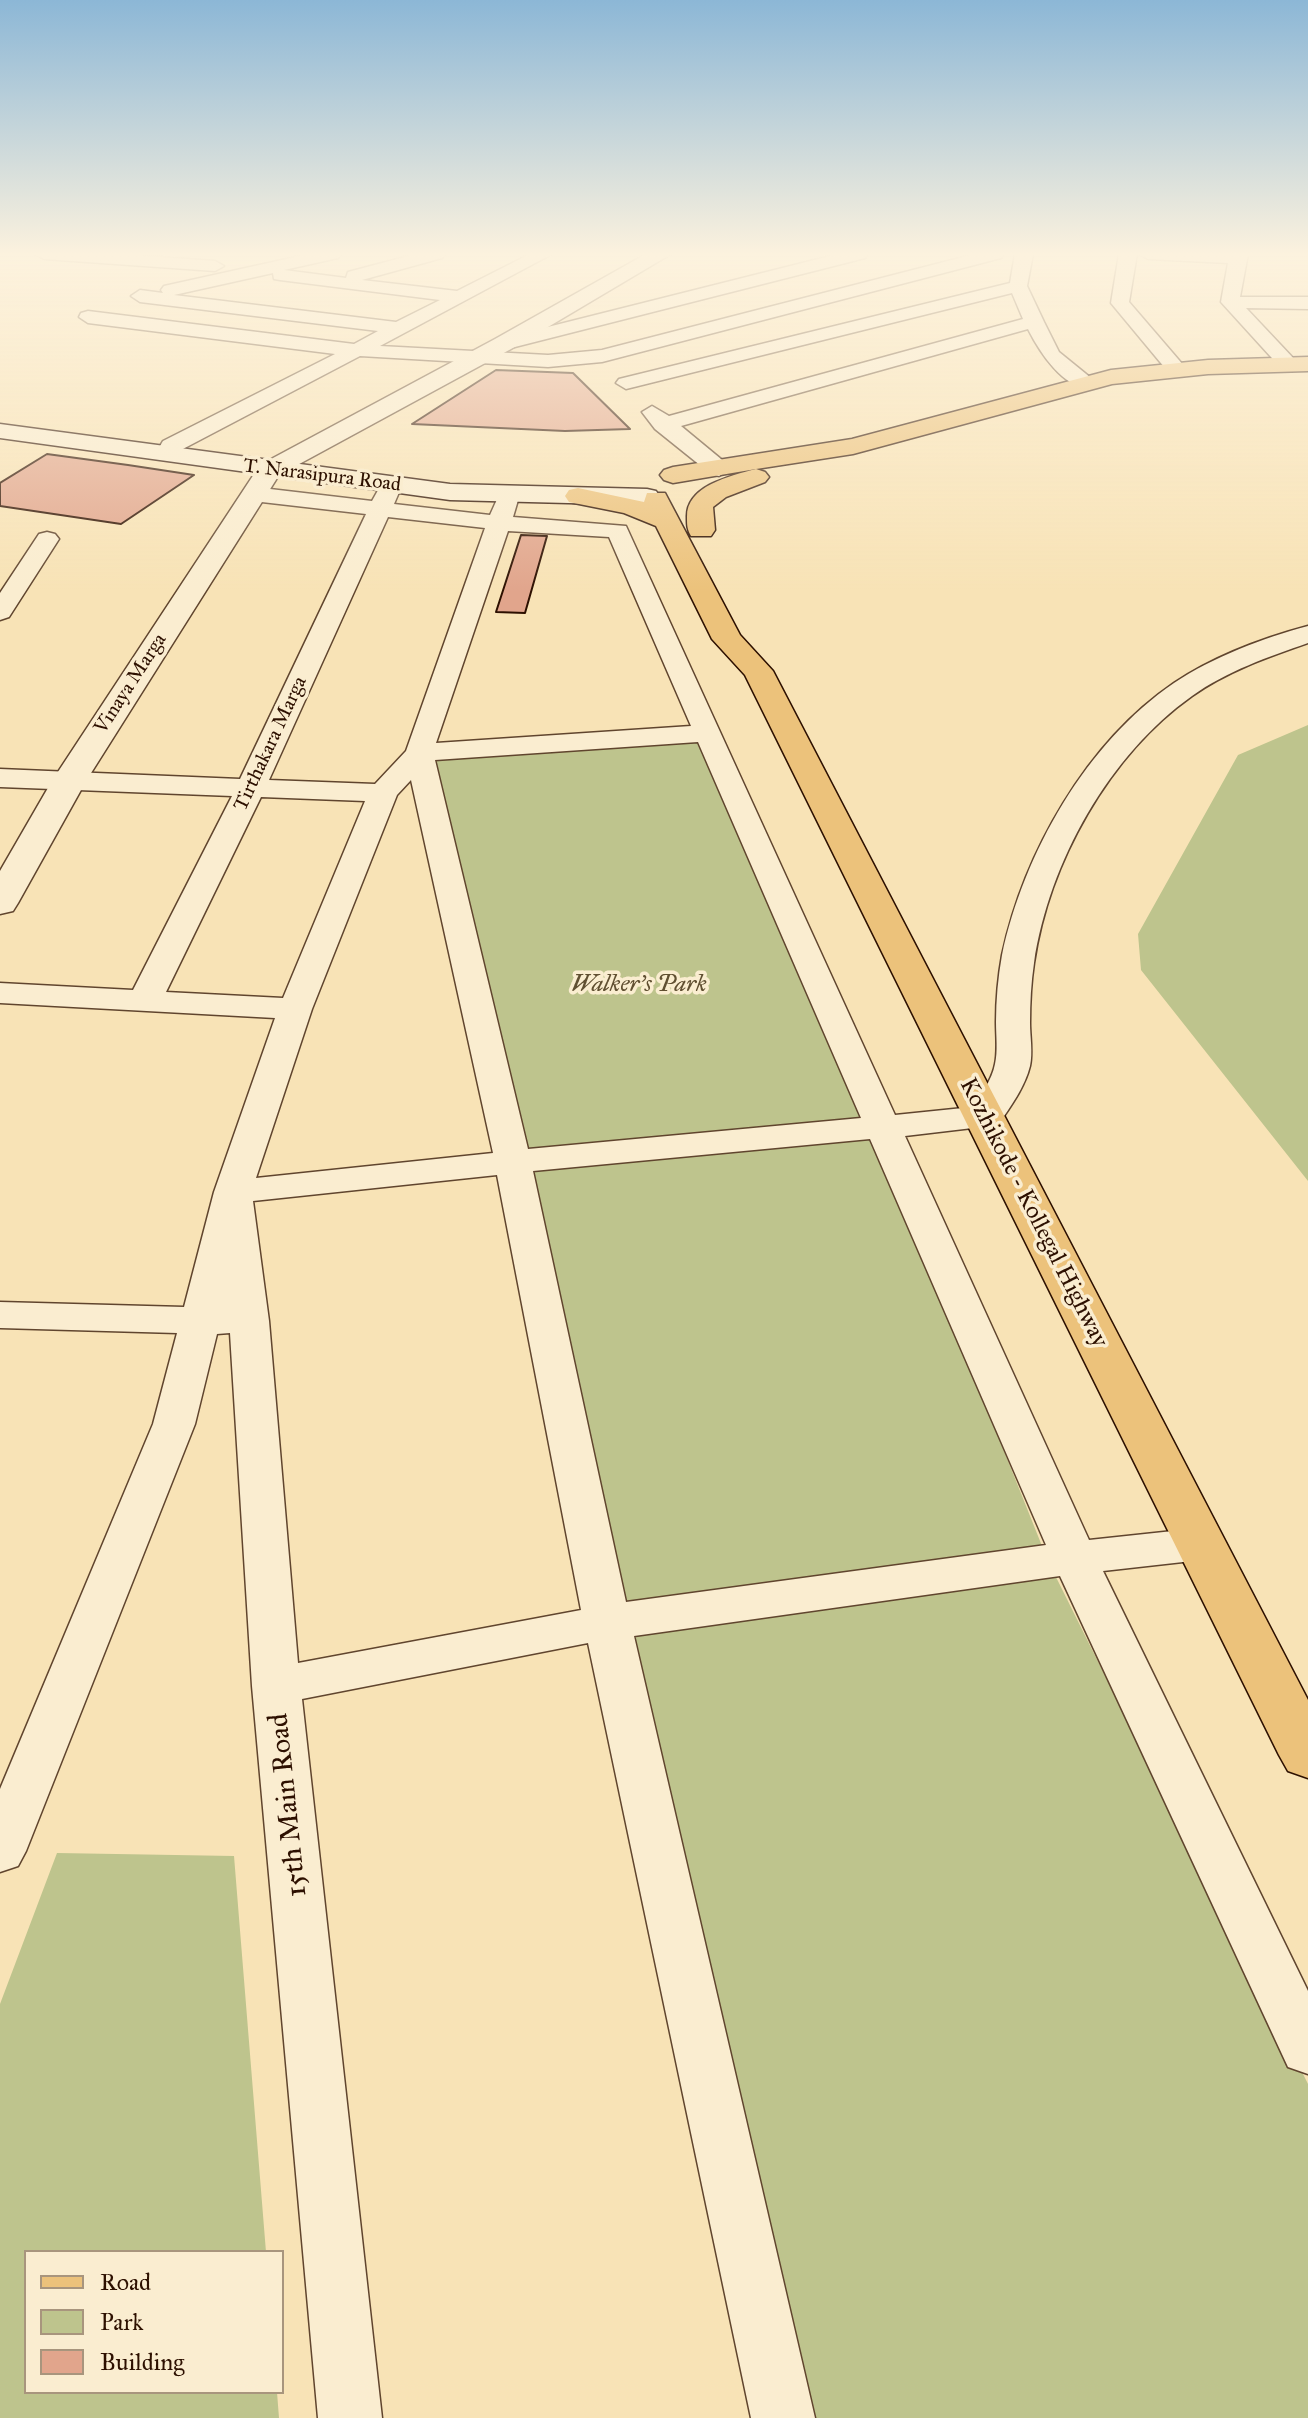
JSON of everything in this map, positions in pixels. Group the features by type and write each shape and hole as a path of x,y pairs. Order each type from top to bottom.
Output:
{"main road":[{"path":"673,491 849,460 1035,401 1084,382 1220,367"},
{"path":"578,496 631,506 673,491 1035,401 1097,389 1256,367"},
{"path":"701,530 700,505 707,497 759,476"},
{"name":"Kozhikode - Kollegal Highway","path":"673,491 701,530 755,635 758,671"},
{"name":"Kozhikode - Kollegal Highway","path":"673,491 727,639 758,671 1308,1755"}],"street":[{"path":"171,446 322,367"},
{"path":"268,476 457,367"},
{"path":"612,367 663,424 673,491"},
{"path":"626,383 691,367"},
{"path":"663,424 871,367"},
{"path":"1065,367 1084,382"},
{"path":"1174,367 1177,370"},
{"name":"T. Narasipura Road","path":"0,421 171,446 268,476 480,487 673,491"},
{"name":"T. Narasipura Road","path":"0,431 268,476 391,485 504,509 578,496"},
{"path":"268,476 379,511 504,509 618,531 1074,1558 1308,2049"},
{"name":"Vinaya Marga","path":"0,903 69,781 268,476"},
{"name":"Tirthakara Marga","path":"145,1000 250,789 391,485"},
{"path":"504,509 419,753 383,793 295,1009 233,1192 985,1117 1013,1065 1013,1006 1029,912 1045,870 1109,762 1139,726 1180,691 1222,667 1308,634"},
{"path":"0,612 47,539"},
{"path":"419,753 709,733"},
{"path":"419,753 513,1162 607,1622 783,2418"},
{"path":"0,778 383,793"},
{"path":"0,993 295,1009"},
{"name":"15th Main Road","path":"233,1192 225,1321 276,1686 350,2418"},
{"path":"0,1315 225,1321 174,1424 0,1851"},
{"path":"276,1686 607,1622 1074,1558 1201,1544"}],"green space":[{"path":"1308,725 1308,1181 1141,970 1138,934 1238,755"},
{"name":"Walker's Park","path":"709,733 875,1128 1048,1561 1308,2084 1308,2418 794,2418 419,753"},
{"path":"57,1853 234,1856 266,2250 24,2250 24,2394 277,2394 279,2418 0,2418 0,2004"}],"building":[{"path":"496,370 573,373 630,429 565,431 412,424"},
{"path":"47,454 194,475 121,524 0,506 0,483"},
{"path":"521,535 547,536 525,613 496,612"}]}
